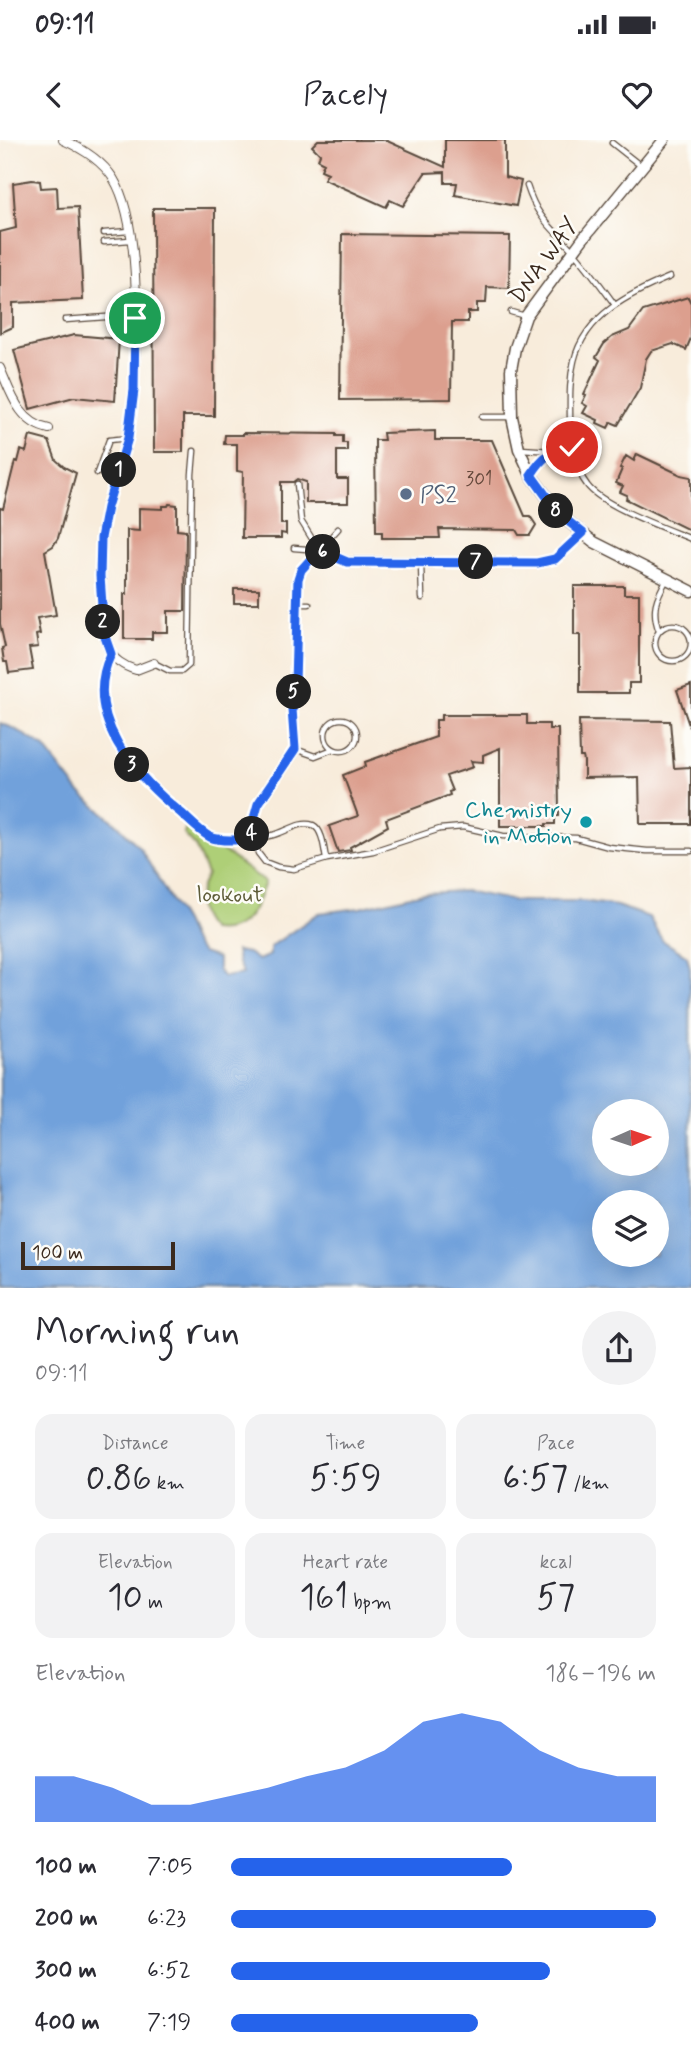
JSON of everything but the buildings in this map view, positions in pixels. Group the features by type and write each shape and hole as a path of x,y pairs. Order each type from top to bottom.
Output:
{"main road":[{"name":"DNA WAY","path":"664,140 573,251 526,316 511,370 512,417 519,449 531,475 560,515 594,542 691,591"}],"street":[{"path":"63,140 99,162 112,177 126,208 135,318 134,390 128,438 107,507 101,538 100,576 104,634 111,654 118,661 136,670 154,663"},
{"path":"0,368 19,411 38,426 49,429"},
{"path":"319,550 347,562 537,563 555,559 583,533"}],"lane":[{"path":"612,143 642,167"},
{"path":"527,186 545,224 573,251 615,304"},
{"path":"104,233 130,235"},
{"path":"104,242 130,235"},
{"path":"670,277 637,290 615,304 586,336 574,359 569,396 572,447 588,486 633,515 691,539"},
{"path":"510,312 526,316"},
{"path":"65,320 120,316 135,318"},
{"path":"482,417 512,417"},
{"path":"97,473 109,440 128,438"},
{"path":"519,449 552,451 572,447"},
{"path":"154,663 170,671 182,671 189,665 194,451"},
{"path":"531,475 539,462 552,451"},
{"path":"297,484 302,521 319,550"},
{"path":"338,529 301,570 298,579 292,709 295,749 258,804 251,829 258,853 265,862 294,869 327,859 373,851 440,829 463,827 503,836 576,838 622,848 691,851"},
{"path":"294,548 319,550"},
{"path":"418,552 422,598"},
{"path":"659,631 675,625 685,630 691,640 685,656 675,660 664,658 659,654 655,643 659,631 653,616 659,593 667,578"},
{"path":"297,604 309,604"},
{"path":"111,654 103,673 105,714 119,745 134,769 153,791 210,837 229,840 253,838 274,835 302,824 312,824 318,829 327,859"},
{"path":"295,749 315,756 333,749 343,751 355,743 357,734 350,721 336,719 328,725 325,738 333,749"}],"green space":[{"name":"lookout","path":"187,824 265,882 253,911 241,924 233,928 211,930 201,916 199,896 207,874 195,846 184,834"}],"water":[{"path":"0,723 44,747 79,792 140,848 192,940 202,953 218,958 218,971 224,977 243,974 236,951 248,953 258,960 270,955 270,947 319,913 360,908 423,893 465,891 515,901 583,901 617,906 649,917 662,940 687,956 690,968 691,1288 0,1288"}],"place":[{"name":"PS2","path":"406,494"},
{"name":"Chemistry in Motion","path":"586,822"}],"route":[{"path":"135,318 134,390 128,438 107,507 101,538 100,576 104,634 111,654 103,673 105,714 111,730 134,769 153,791 210,837 229,840 253,838 251,829 258,804 295,749 292,709 298,579 301,570 319,550 347,562 537,563 555,559 568,550 583,533 560,515 531,475 539,462 552,451 572,447"}]}
